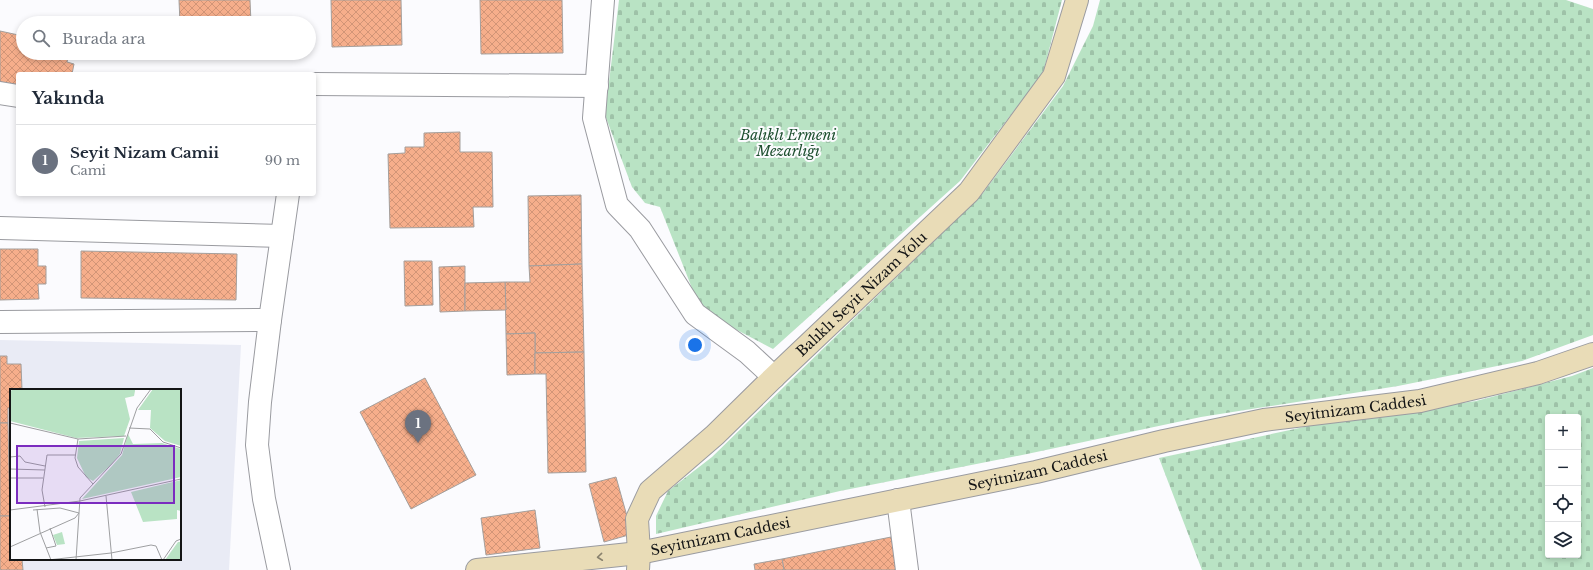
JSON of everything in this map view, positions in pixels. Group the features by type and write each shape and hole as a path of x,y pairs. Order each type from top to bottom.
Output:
{"main road":[{"name":"Balıklı Seyit Nizam Yolu","path":"638,561 637,519 650,491 715,435 968,192 1054,76 1077,0"},
{"name":"Seyitnizam Caddesi","path":"478,570 638,561 898,500 1036,472 1164,441 1264,420 1420,401 1538,373 1593,354"}],"street":[{"path":"603,0 594,118 617,205 640,229 696,314 747,352 774,377"},
{"path":"316,84 597,86"},
{"path":"0,93 16,96"},
{"path":"279,570 264,500 257,445 260,402 282,236 285,196"},
{"path":"0,228 282,236"},
{"path":"0,322 270,320"},
{"path":"898,500 907,570"}],"shaded area":[{"path":"0,340 241,345 229,570 0,570"}],"green space":[{"name":"Balıklı Ermeni Mezarlığı","path":"619,0 1062,0 1043,73 960,181 773,349 701,311 660,207 645,203 632,187 605,115"},
{"path":"1100,0 1566,0 1593,9 1593,335 1522,361 1398,386 1201,417 1027,454 840,491 656,534 656,516 668,491 712,457 983,193 1063,86 1093,26"},
{"path":"1593,368 1593,570 1202,570 1159,458 1323,423 1476,401 1572,376"}],"building":[{"path":"179,0 250,0 251,16 180,16"},
{"path":"331,0 401,0 402,45 332,47"},
{"path":"480,0 562,0 563,53 481,54"},
{"path":"0,31 16,34 16,60 67,60 67,62 74,64 72,72 16,72 16,87 0,83"},
{"path":"460,132 460,152 492,152 493,207 473,207 474,227 390,228 388,154 405,153 405,147 424,147 424,133"},
{"path":"581,195 582,264 529,266 528,196"},
{"path":"0,249 38,249 38,266 46,266 46,284 38,284 39,299 0,300"},
{"path":"81,251 237,254 236,300 81,298"},
{"path":"404,261 432,261 433,305 405,306"},
{"path":"582,264 584,352 535,353 535,333 506,334 505,282 530,282 529,266"},
{"path":"465,266 465,311 440,312 439,267"},
{"path":"505,282 506,310 465,311 465,283"},
{"path":"535,333 535,374 507,375 506,334"},
{"path":"584,352 586,472 548,473 546,374 535,374 535,353"},
{"path":"0,356 7,356 7,364 21,364 22,389 10,389 8,423 0,423"},
{"path":"425,378 476,475 411,509 360,412"},
{"path":"0,423 8,423 10,516 0,516"},
{"path":"616,477 632,534 604,542 589,484"},
{"path":"535,510 540,548 486,555 481,518"},
{"path":"0,516 10,516 10,560 22,560 23,570 0,570"},
{"path":"891,537 898,570 784,570 782,559"},
{"path":"782,559 784,570 755,570 754,564"}],"place":[{"name":"Seyit Nizam Camii","path":"418,443"}]}
